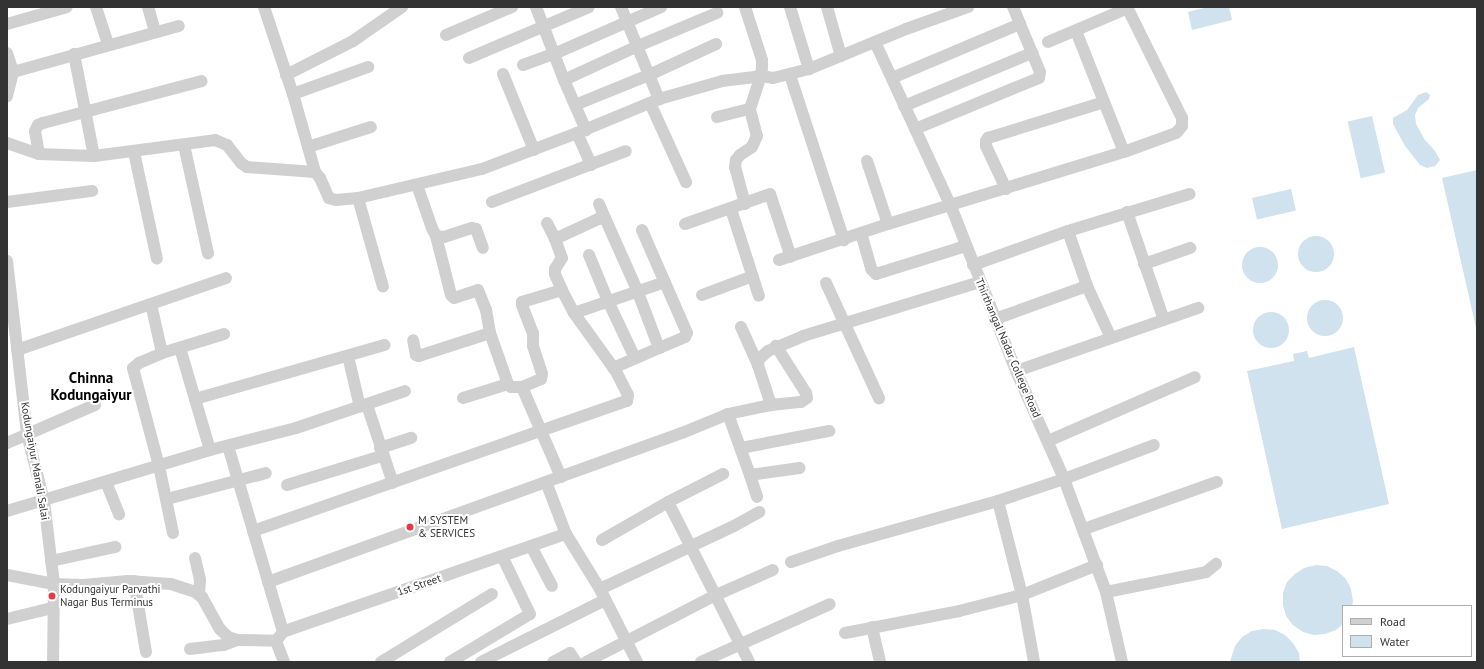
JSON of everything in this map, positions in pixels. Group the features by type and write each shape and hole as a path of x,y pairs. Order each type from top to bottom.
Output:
{"street":[{"path":"7,24 67,7"},
{"path":"96,7 108,44"},
{"path":"148,7 155,32"},
{"path":"264,7 293,94 315,172 320,178 329,198 336,200 358,198 482,169 534,150 655,101 722,81 761,76 773,78 790,75 968,7"},
{"path":"286,75 353,41 402,7"},
{"path":"446,35 512,7"},
{"path":"536,7 575,105 591,165"},
{"path":"469,58 590,7"},
{"path":"621,7 649,75 655,101 686,182"},
{"path":"523,65 554,54 661,7"},
{"path":"745,7 762,60 761,76 750,109 757,136 752,147 740,155 736,160 736,167 745,204"},
{"path":"790,7 809,69"},
{"path":"827,7 841,56"},
{"path":"915,129 1036,80 1040,76 1040,72 1012,7"},
{"path":"686,224 770,194 785,258 844,240 950,204 1006,189 1124,152 1176,133 1183,123 1128,7 1048,42"},
{"path":"564,80 638,46 717,13"},
{"path":"892,78 1020,24"},
{"path":"13,72 108,44 179,26"},
{"path":"1076,31 1124,152"},
{"name":"Thirthangal Nadar College Road","path":"875,42 950,204 1016,371 1048,441 1084,529 1106,592 1122,662"},
{"path":"575,105 649,75 716,44"},
{"path":"904,106 1032,53"},
{"path":"7,54 13,72 7,96"},
{"path":"74,54 94,156"},
{"path":"293,94 368,67"},
{"path":"503,74 534,150"},
{"path":"790,75 844,240"},
{"path":"39,154 35,131 38,125 202,81"},
{"path":"1006,189 986,146 986,141 988,138 1104,102"},
{"path":"717,117 750,109"},
{"path":"308,147 371,127"},
{"path":"7,143 39,154 94,156 134,152 215,140 228,145 241,163 247,167 315,172"},
{"path":"184,145 208,253"},
{"path":"492,202 626,151"},
{"path":"134,152 157,259"},
{"path":"867,161 888,224"},
{"path":"417,185 436,236 451,295 454,298 476,290 479,291 490,333 508,384 511,387 522,387 541,379 542,374 533,346 533,333 522,302 562,290"},
{"path":"7,202 92,191"},
{"path":"973,265 1068,231 1190,194"},
{"path":"358,198 384,287"},
{"path":"599,204 637,290 659,348"},
{"path":"731,209 759,296"},
{"path":"1127,212 1164,320"},
{"path":"554,239 598,219 605,218"},
{"path":"253,531 393,484 627,401 628,395 613,368 598,349 574,313 562,290 555,274 555,269 562,258 547,223"},
{"path":"436,236 444,237 472,228 476,229 483,248"},
{"path":"613,368 685,337 686,333 642,230"},
{"path":"1068,231 1088,286 1111,338"},
{"path":"861,233 871,269 876,274 966,246"},
{"path":"1144,264 1190,248"},
{"path":"589,255 608,301 636,358"},
{"name":"Kodungaiyur Manali Salai","path":"7,261 27,434 44,500 54,584 52,608 52,662"},
{"path":"702,295 753,276"},
{"path":"17,350 226,278"},
{"path":"574,313 637,290 665,282"},
{"path":"758,365 759,359 776,346 802,336 980,282"},
{"path":"826,283 879,398"},
{"path":"995,319 1088,286"},
{"path":"151,304 162,353"},
{"path":"1016,371 1198,308"},
{"path":"741,327 758,365 771,406"},
{"path":"413,340 416,355 419,356 490,333"},
{"path":"173,533 159,466 133,368 139,363 162,353 224,334"},
{"path":"196,399 384,345"},
{"path":"268,582 682,433 728,414 801,402 807,398 806,393 776,346"},
{"path":"180,348 210,450"},
{"path":"348,356 364,406 393,484"},
{"path":"1048,441 1195,378"},
{"path":"463,398 508,384"},
{"path":"522,387 561,477"},
{"path":"7,511 210,450 296,428 405,391"},
{"path":"7,443 95,405"},
{"path":"728,414 757,497"},
{"path":"741,448 829,431"},
{"path":"287,485 381,452 411,438"},
{"path":"791,562 838,546 998,501 1064,479 1154,445"},
{"path":"228,446 268,582 284,662"},
{"path":"750,475 800,468"},
{"path":"167,499 238,482 266,473"},
{"path":"602,540 668,502 724,474"},
{"path":"106,482 119,514"},
{"path":"546,482 566,534 603,595 637,662"},
{"path":"1084,529 1217,482"},
{"path":"998,501 1022,595 1034,662"},
{"path":"668,502 749,662"},
{"path":"481,662 691,547 760,512"},
{"name":"1st Street","path":"279,636 566,534"},
{"path":"531,546 552,586"},
{"path":"51,561 114,547"},
{"path":"450,662 530,614 502,556"},
{"path":"195,558 200,580 199,595"},
{"path":"1106,592 1206,572 1216,564"},
{"path":"845,633 959,611 1022,595 1097,565"},
{"path":"586,662 716,595 773,570"},
{"path":"7,575 54,584 83,586 134,581 171,584 188,589 199,595 220,629 228,637 237,640"},
{"path":"134,581 146,652"},
{"path":"381,662 492,594"},
{"path":"701,662 830,604"},
{"path":"7,619 52,608"},
{"path":"872,627 880,662"},
{"path":"190,648 224,645 237,640 279,636"},
{"path":"471,650 478,662"},
{"path":"553,662 571,653 576,662"}],"water":[{"path":"1208,7 1229,7 1232,20 1192,30 1188,12"},
{"path":"1426,92 1430,95 1429,99 1418,108 1415,115 1416,124 1425,140 1435,151 1440,160 1435,166 1427,168 1420,165 1405,146 1393,124 1393,118 1407,110 1418,95"},
{"path":"1372,116 1385,173 1361,178 1348,122"},
{"path":"1477,170 1477,332 1442,178"},
{"path":"1291,189 1296,210 1257,219 1252,198"},
{"path":"1316,236 1329,241 1334,254 1329,267 1316,272 1303,267 1298,254 1303,241"},
{"path":"1260,247 1273,252 1278,265 1273,278 1260,283 1247,278 1242,265 1247,252"},
{"path":"1325,300 1338,305 1343,318 1338,331 1325,336 1312,331 1307,318 1312,305"},
{"path":"1271,312 1284,317 1289,330 1284,343 1271,348 1258,343 1253,330 1258,317"},
{"path":"1354,347 1389,504 1282,529 1247,371 1294,361 1293,354 1307,351 1309,358"},
{"path":"1316,565 1327,566 1337,571 1346,579 1351,589 1353,601 1352,605 1342,605 1342,625 1336,630 1325,634 1314,635 1303,632 1293,625 1286,616 1283,605 1283,593 1287,582 1304,568"},
{"path":"1263,629 1275,630 1285,635 1293,643 1299,653 1300,662 1230,662 1235,646 1242,637 1252,631"}],"place":[{"name":"M SYSTEM & SERVICES","path":"410,527"},
{"name":"Kodungaiyur Parvathi Nagar Bus Terminus","path":"52,596"}],"district":[{"name":"Chinna Kodungaiyur","path":"91,386"}]}
